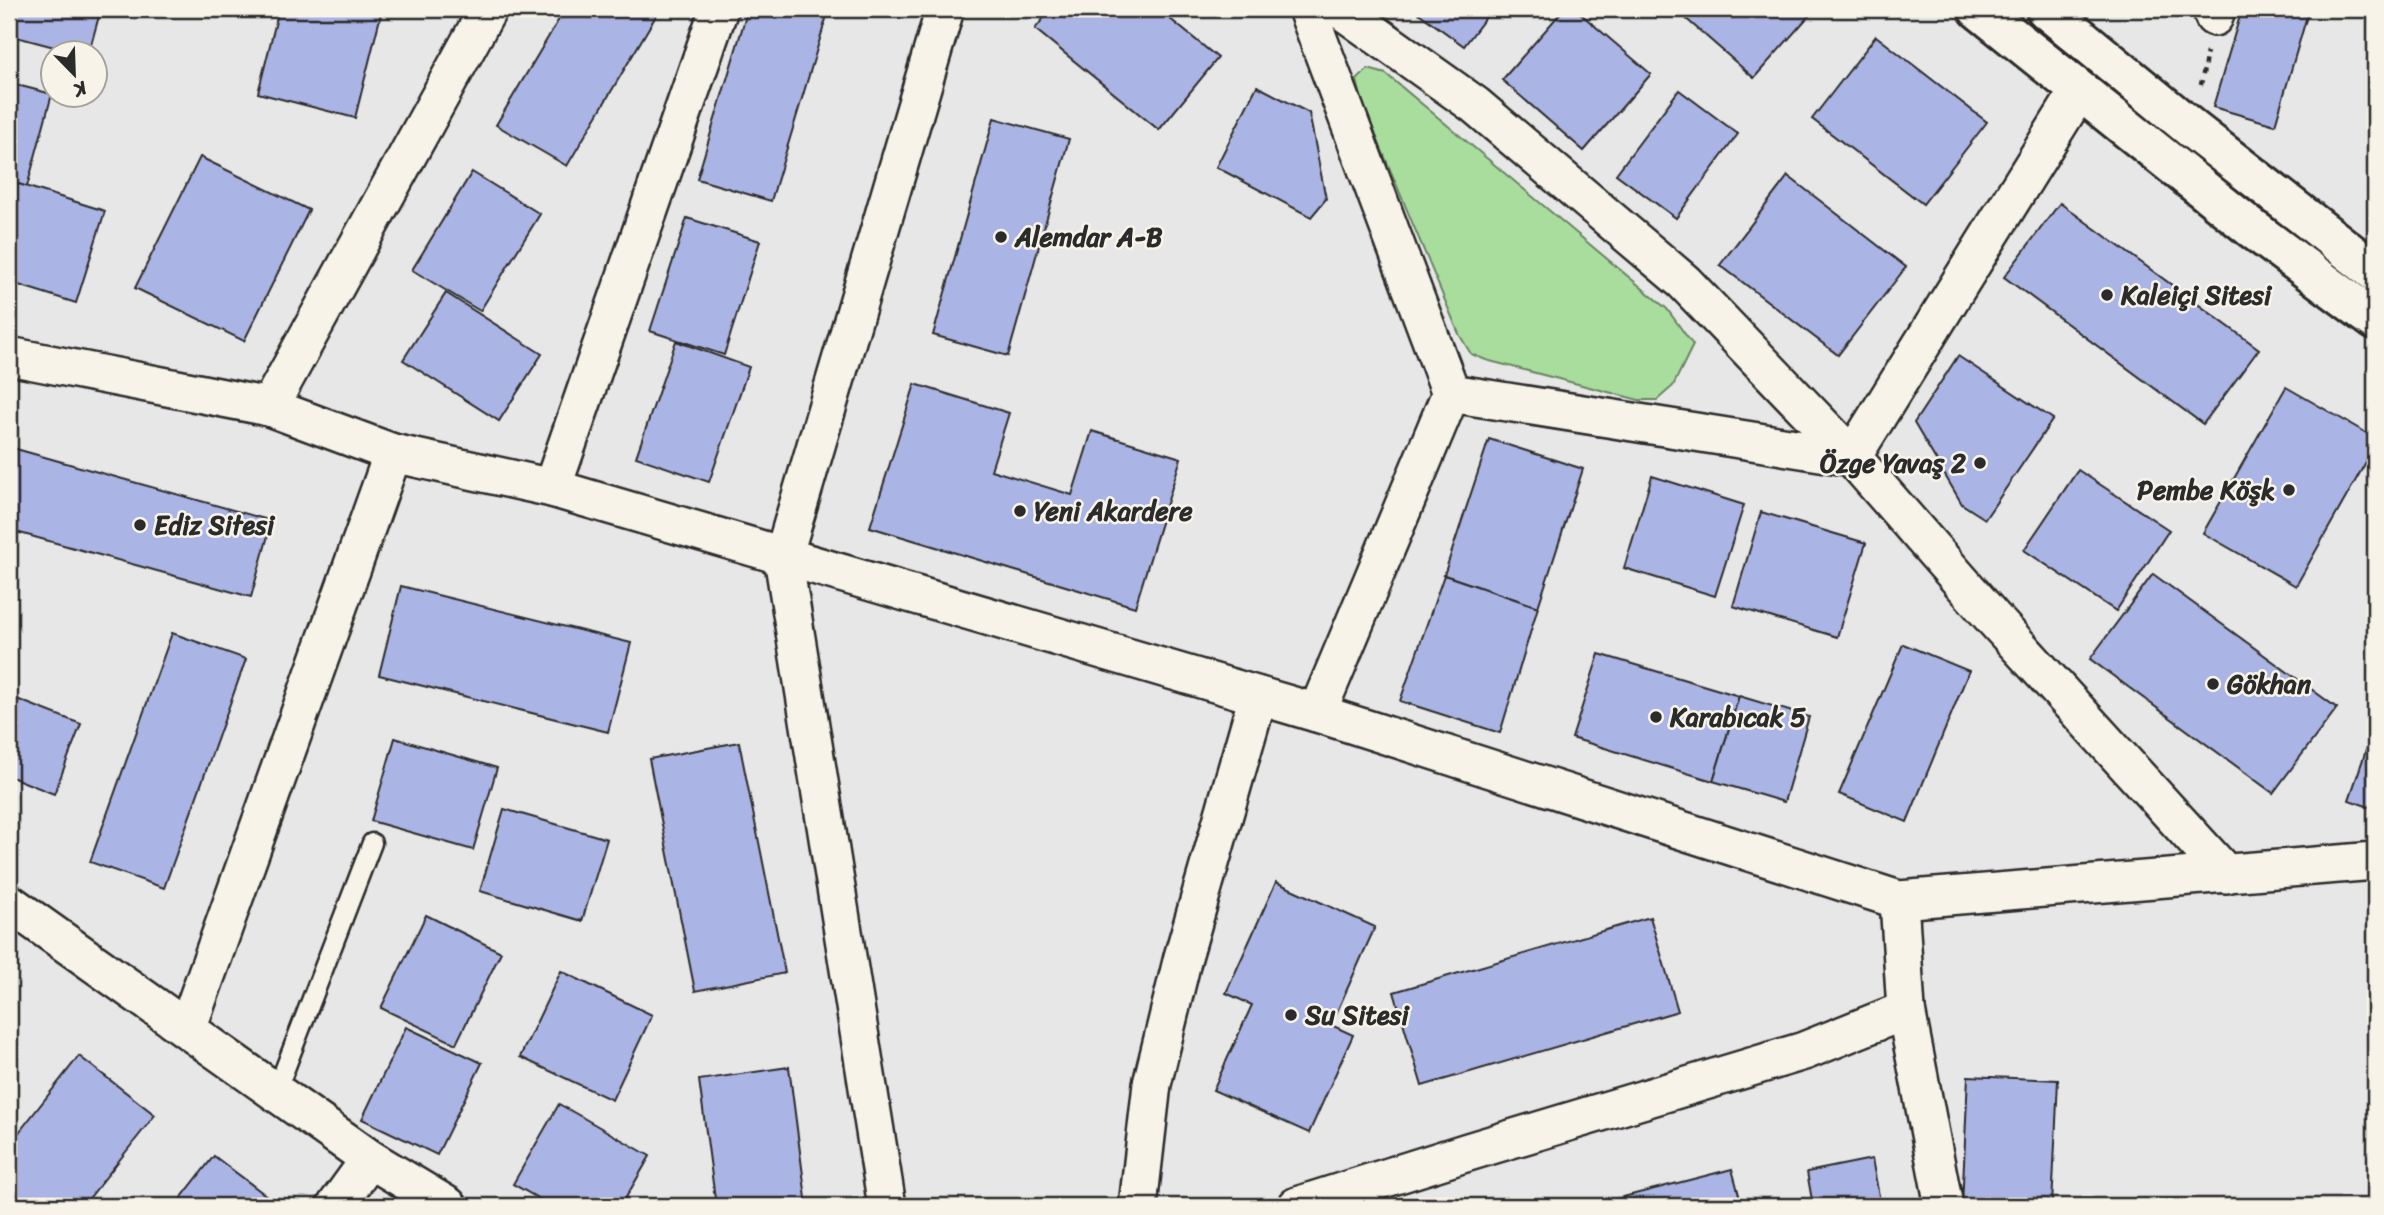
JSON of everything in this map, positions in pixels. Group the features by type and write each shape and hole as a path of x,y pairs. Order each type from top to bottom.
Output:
{"main road":[{"path":"1978,9 2250,227 2375,320"},
{"path":"2046,9 2192,129 2375,272"}],"street":[{"path":"269,407 488,9"},
{"path":"552,488 719,9"},
{"path":"887,1206 783,558 945,9"},
{"path":"1307,9 1451,393 1317,713"},
{"path":"1340,9 1475,105 1684,282 1852,457 1993,618 2225,874"},
{"path":"1852,457 2079,90"},
{"path":"9,356 269,407 393,453 552,488 1317,713 1899,900 2375,861"},
{"path":"1451,393 1852,457"},
{"path":"187,1029 393,453"},
{"path":"1138,1206 1152,1084 1183,957 1258,696"},
{"path":"1899,900 1906,1010 1944,1206"},
{"path":"9,903 370,1158 448,1206"},
{"path":"1297,1206 1804,1051 1906,1010"},
{"path":"336,1206 370,1158"}],"lane":[{"path":"276,1092 372,843"}],"path":[{"path":"2192,129 2215,13"}],"green space":[{"path":"1368,69 1386,74 1667,309 1693,345 1673,386 1657,400 1639,400 1471,354 1459,334 1363,105 1357,80"}],"building":[{"path":"9,9 101,9 93,38 38,38 38,43 9,35"},
{"path":"279,9 359,9 381,14 355,118 258,93"},
{"path":"565,9 660,9 567,166 496,125"},
{"path":"748,9 829,9 771,201 697,179"},
{"path":"1051,9 1158,9 1218,58 1159,130 1035,29"},
{"path":"1413,9 1492,9 1464,46"},
{"path":"1564,9 1575,9 1651,74 1584,151 1502,80"},
{"path":"1675,9 1815,9 1754,78"},
{"path":"2242,9 2309,9 2275,125 2213,107"},
{"path":"1876,36 1987,122 1923,204 1812,119"},
{"path":"9,83 38,90 38,108 48,108 27,187 9,181"},
{"path":"1257,86 1309,113 1326,199 1311,217 1216,167"},
{"path":"1679,90 1738,134 1676,218 1616,174"},
{"name":"Alemdar A-B","path":"994,118 1069,139 1008,356 933,335"},
{"path":"200,157 309,210 244,341 135,288"},
{"path":"472,172 540,214 480,311 412,270"},
{"path":"1788,176 1906,267 1838,355 1720,265"},
{"path":"9,181 105,211 76,303 9,282"},
{"name":"Kaleiçi Sitesi","path":"2060,203 2259,349 2203,424 2004,277"},
{"path":"687,218 760,241 724,355 650,331"},
{"path":"446,293 542,354 499,421 403,360"},
{"path":"676,341 749,367 709,482 636,457"},
{"name":"Özge Yavaş 2","path":"1958,356 2053,419 1985,519 1962,504 1914,423"},
{"name":"Yeni Akardere","path":"915,384 1009,413 991,470 1072,495 1092,431 1181,458 1135,607 870,527"},
{"name":"Pembe Köşk","path":"2286,387 2375,438 2375,446 2296,586 2203,533"},
{"path":"1489,439 1583,469 1538,607 1444,575"},
{"name":"Ediz Sitesi","path":"9,447 272,521 251,597 9,530"},
{"path":"2078,470 2169,530 2116,611 2024,550"},
{"path":"1652,476 1744,505 1715,596 1624,568"},
{"path":"1761,512 1866,543 1837,637 1733,606"},
{"name":"Gökhan","path":"2153,574 2337,708 2273,793 2090,659"},
{"path":"1444,575 1538,607 1500,733 1400,701"},
{"path":"401,586 631,643 608,732 379,675"},
{"path":"172,633 246,659 164,888 90,862"},
{"path":"1903,644 1969,671 1907,822 1839,794"},
{"name":"Karabıcak 5","path":"1599,654 1739,696 1713,781 1572,738"},
{"path":"9,696 81,724 54,794 9,776"},
{"path":"1739,696 1809,717 1784,802 1713,781"},
{"path":"2375,724 2375,809 2349,800"},
{"path":"395,738 497,768 473,850 371,821"},
{"path":"739,742 785,973 695,991 649,759"},
{"path":"504,809 607,839 582,921 480,891"},
{"name":"Su Sitesi","path":"1276,882 1375,927 1331,1025 1353,1035 1309,1133 1213,1090 1252,1005 1226,993"},
{"path":"426,915 501,952 456,1044 381,1008"},
{"path":"1650,917 1678,1011 1422,1086 1394,992"},
{"path":"561,971 652,1015 612,1100 520,1057"},
{"path":"406,1027 482,1063 437,1155 362,1119"},
{"path":"79,1056 155,1115 83,1206 9,1206 9,1145"},
{"path":"789,1067 807,1206 716,1206 699,1080"},
{"path":"1968,1076 2058,1080 2052,1206 1962,1206"},
{"path":"559,1104 650,1156 621,1206 552,1206 513,1184"},
{"path":"214,1156 280,1206 175,1206"},
{"path":"1872,1159 1881,1206 1813,1206 1807,1172"},
{"path":"1732,1169 1742,1206 1596,1206 1596,1204"}],"place":[{"name":"Alemdar A-B","path":"1001,237"},
{"name":"Kaleiçi Sitesi","path":"2107,295"},
{"name":"Özge Yavaş 2","path":"1980,463"},
{"name":"Pembe Köşk","path":"2289,490"},
{"name":"Yeni Akardere","path":"1020,511"},
{"name":"Ediz Sitesi","path":"140,525"},
{"name":"Gökhan","path":"2213,684"},
{"name":"Karabıcak 5","path":"1656,717"},
{"name":"Su Sitesi","path":"1291,1015"}]}
